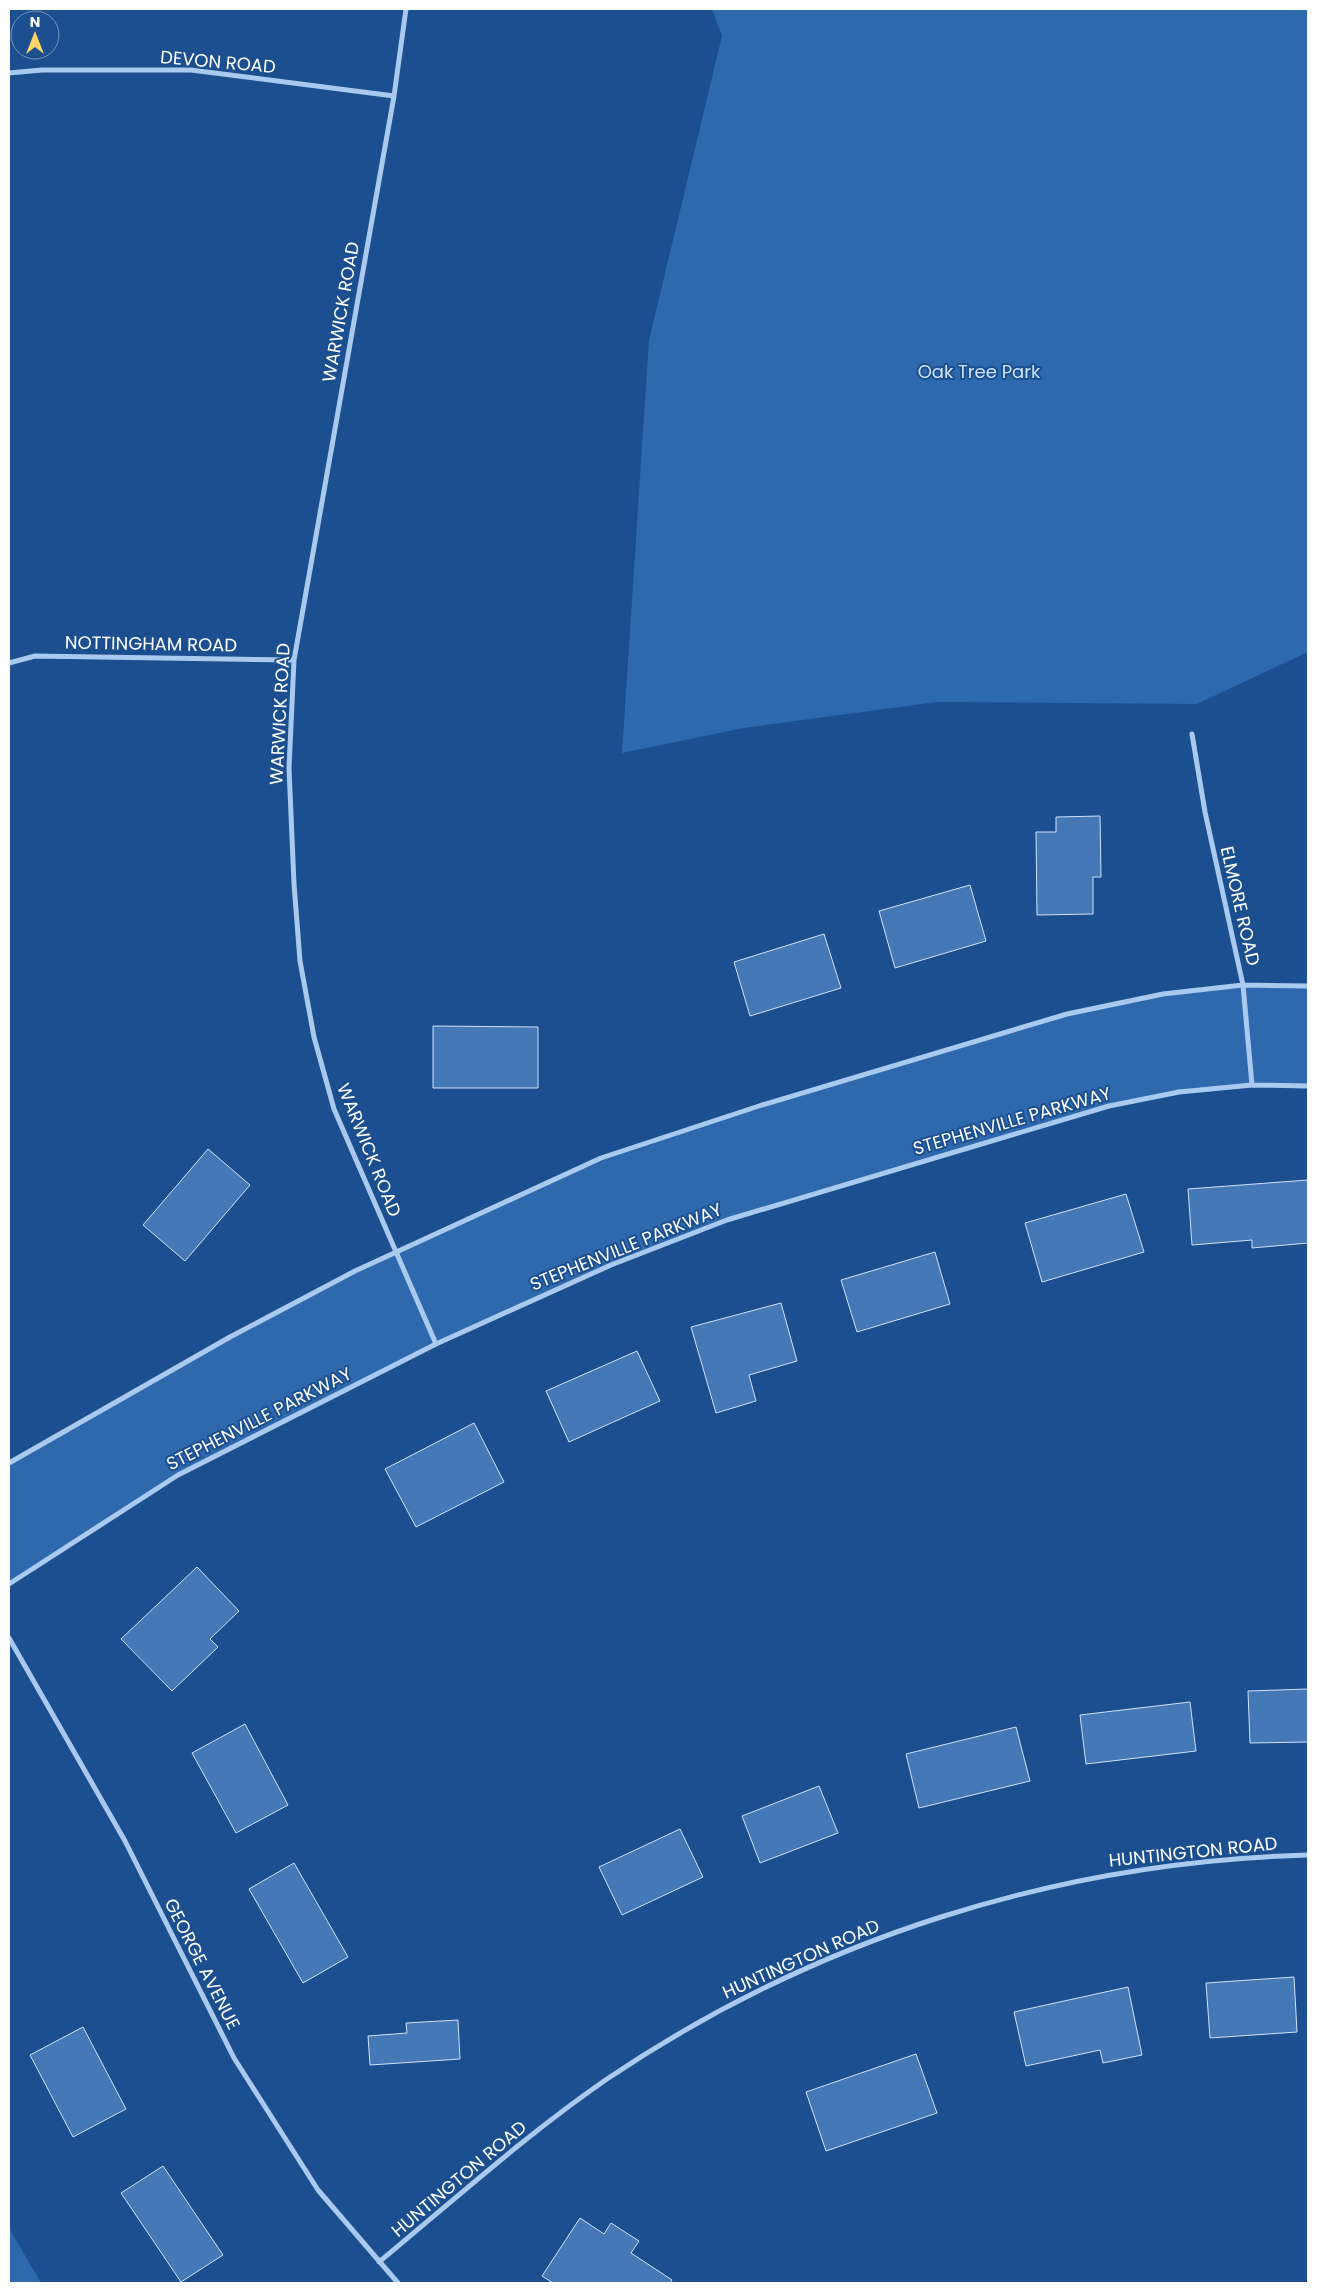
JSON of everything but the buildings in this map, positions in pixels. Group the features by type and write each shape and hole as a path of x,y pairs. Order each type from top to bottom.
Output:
{"street":[{"name":"WARWICK ROAD","path":"406,9 394,96 294,660 290,768 294,884 300,961 314,1037 334,1108 436,1344"},
{"name":"DEVON ROAD","path":"9,73 42,70 191,70 394,96"},
{"name":"NOTTINGHAM ROAD","path":"9,663 36,656 294,660"},
{"name":"ELMORE ROAD","path":"1192,734 1205,812 1243,984 1252,1084"},
{"path":"9,1463 230,1337 396,1253 601,1158 762,1105 1068,1014 1163,994 1243,984 1308,986"},
{"name":"STEPHENVILLE PARKWAY","path":"9,1584 178,1475 436,1344 611,1266 727,1220 1109,1106 1179,1092 1252,1084 1308,1086"},
{"name":"GEORGE AVENUE","path":"9,1638 124,1841 234,2058 318,2190 398,2283"},
{"name":"HUNTINGTON ROAD","path":"380,2262 510,2153 606,2080 670,2040 754,1992 827,1959 918,1923 1000,1900 1091,1878 1159,1866 1227,1858 1308,1855"}],"green space":[{"name":"Oak Tree Park","path":"712,9 1308,9 1308,652 1197,704 937,702 744,728 622,753 649,340 722,36"},
{"path":"1243,985 1308,986 1308,1086 1252,1085 1179,1092 1109,1106 727,1220 611,1265 436,1344 178,1475 9,1584 9,1463 230,1337 355,1271 601,1158 762,1105 1067,1014 1163,994"},
{"path":"9,2228 41,2283 9,2283"}]}
